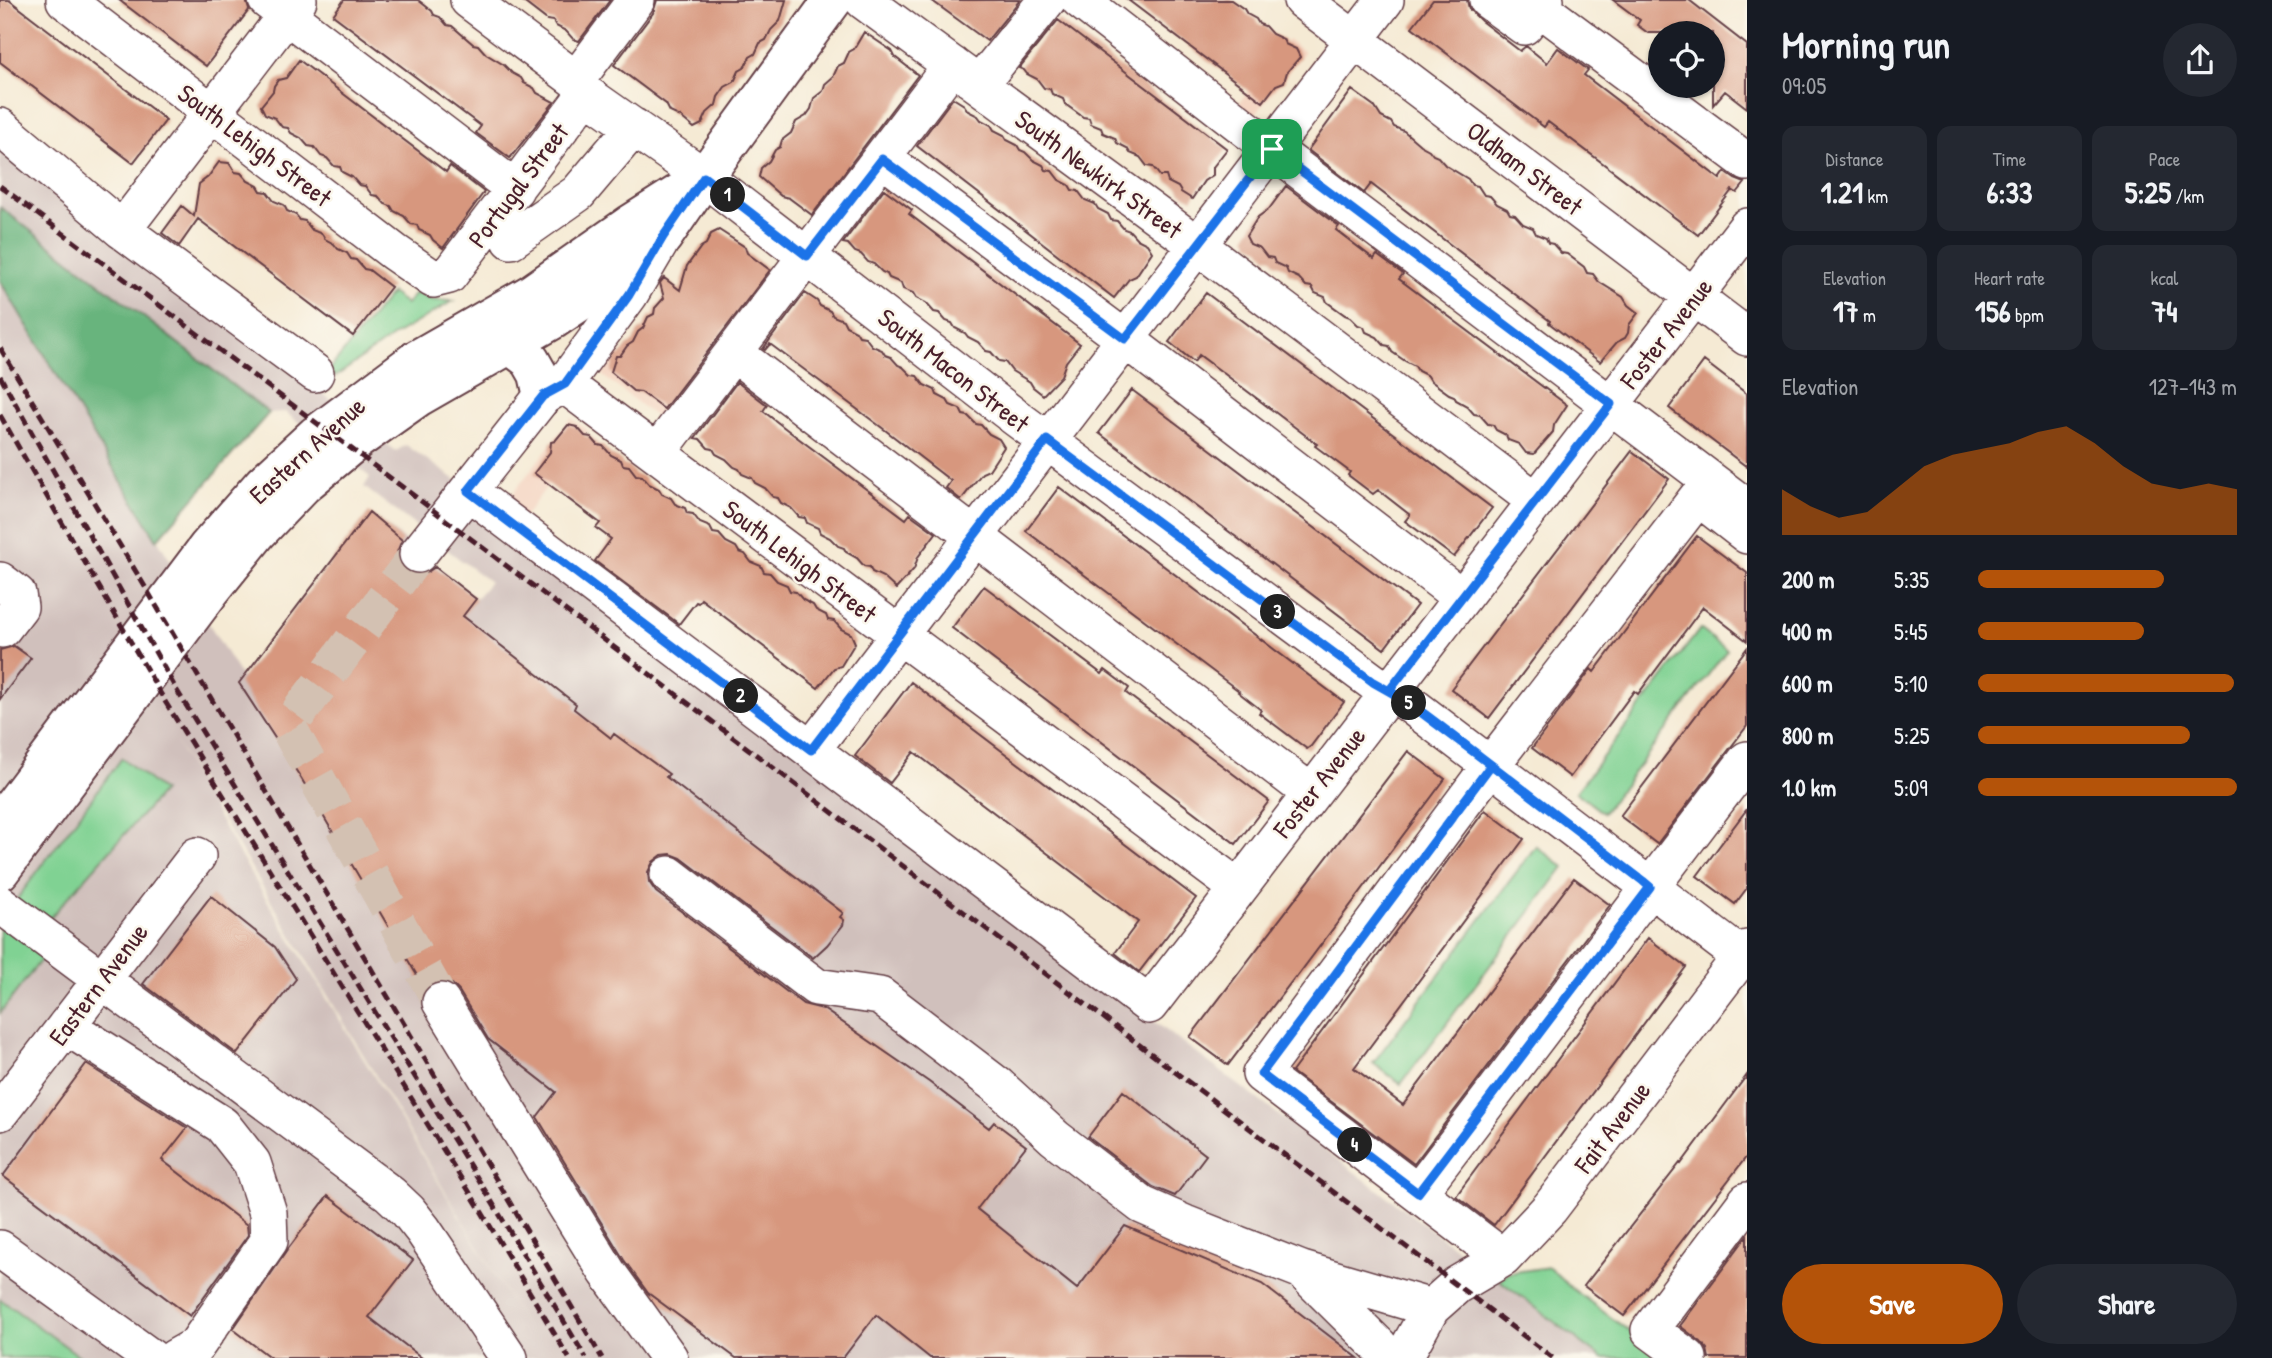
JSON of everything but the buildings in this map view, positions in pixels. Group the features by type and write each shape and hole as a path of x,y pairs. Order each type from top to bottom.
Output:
{"main road":[{"name":"Eastern Avenue","path":"0,871 211,590 257,533 303,485 358,440 418,397 554,319 599,289 663,237 833,0"},
{"name":"Eastern Avenue","path":"0,823 208,547 264,484 316,435 416,360 531,294 704,177"},
{"path":"509,344 530,360 538,374 539,386 554,390"}],"street":[{"name":"South Lehigh Street","path":"65,0 433,279 449,275"},
{"name":"South Macon Street","path":"469,0 1047,440 1373,682 1403,699 1745,956"},
{"name":"Portugal Street","path":"449,275 514,189 635,0"},
{"name":"South Newkirk Street","path":"863,0 1535,500"},
{"path":"657,453 882,159 965,75 1047,0"},
{"path":"1080,0 1747,509"},
{"name":"Oldham Street","path":"1302,0 1747,337"},
{"path":"468,491 811,750 1385,0"},
{"path":"1488,0 1524,26 1542,4 1747,162"},
{"path":"122,230 212,113 284,5 514,189"},
{"path":"0,127 122,230 315,373"},
{"path":"511,240 578,193 634,127"},
{"path":"882,159 1125,339 1461,597"},
{"name":"Foster Avenue","path":"811,750 1149,1005 1747,227"},
{"name":"Eastern Avenue","path":"418,554 629,295 663,237"},
{"path":"734,353 1311,793"},
{"name":"South Lehigh Street","path":"554,390 657,453 1238,888"},
{"path":"1503,1258 1261,1074 1491,765 1698,498 1747,535"},
{"path":"0,581 17,594 19,607 2,629"},
{"path":"1418,1193 1747,761"},
{"name":"Eastern Avenue","path":"0,1112 197,856"},
{"path":"669,875 816,987 880,996 998,1086 1055,1138 1142,1205 1302,1270 1444,1297 1403,1358"},
{"path":"0,904 390,1194 408,1211 509,1358"},
{"name":"Fait Avenue","path":"1444,1297 1503,1258 1550,1208 1745,956"},
{"path":"441,1002 607,1272 669,1358"},
{"path":"66,1026 222,1125 252,1163 268,1213 269,1241 196,1346 175,1358"},
{"path":"1688,1358 1650,1330 1747,1201"},
{"path":"0,1249 152,1358"},
{"path":"1302,1270 1388,1358"}],"shaded area":[{"path":"1288,40 1304,52 1247,125 1231,113"},
{"path":"0,133 396,451 406,445 519,524 1159,1025 1602,1358 0,1358 0,281 242,678 369,512 476,598 490,582 364,487 370,477 285,412 269,413 0,207","holes":["174,739 536,1343 241,857"]},
{"path":"618,353 687,406 670,428 602,375"},
{"path":"571,418 588,431 519,524 501,509"}],"green space":[{"path":"0,207 269,413 157,540 0,281"},
{"path":"416,292 432,300 453,301 395,335 335,377 329,370 391,293 406,304"},
{"path":"1700,629 1727,650 1603,813 1576,792"},
{"path":"122,758 163,791 47,921 14,903"},
{"path":"1536,846 1564,867 1401,1084 1373,1063"},
{"path":"0,919 47,952 0,1013"},
{"path":"1549,1267 1569,1286 1665,1358 1602,1358 1499,1280 1508,1273"},
{"path":"0,1299 82,1358 0,1358"}],"tunnel":[{"path":"418,554 288,727 441,1002"}],"railway":[{"path":"0,186 413,495 1553,1358"},
{"path":"0,348 138,575 602,1358"},
{"path":"0,376 176,689 586,1358"},
{"path":"0,415 166,703 477,1204 569,1358"}],"route":[{"path":"1272,149 1125,339 882,159 807,256 704,177 663,237 629,295 565,384 543,396 468,491 811,750 1047,440 1373,682 1403,699 1491,765 1261,1074 1418,1193 1650,887 1643,881 1491,765 1422,713 1403,699 1389,691 1611,404 1272,149"}]}
